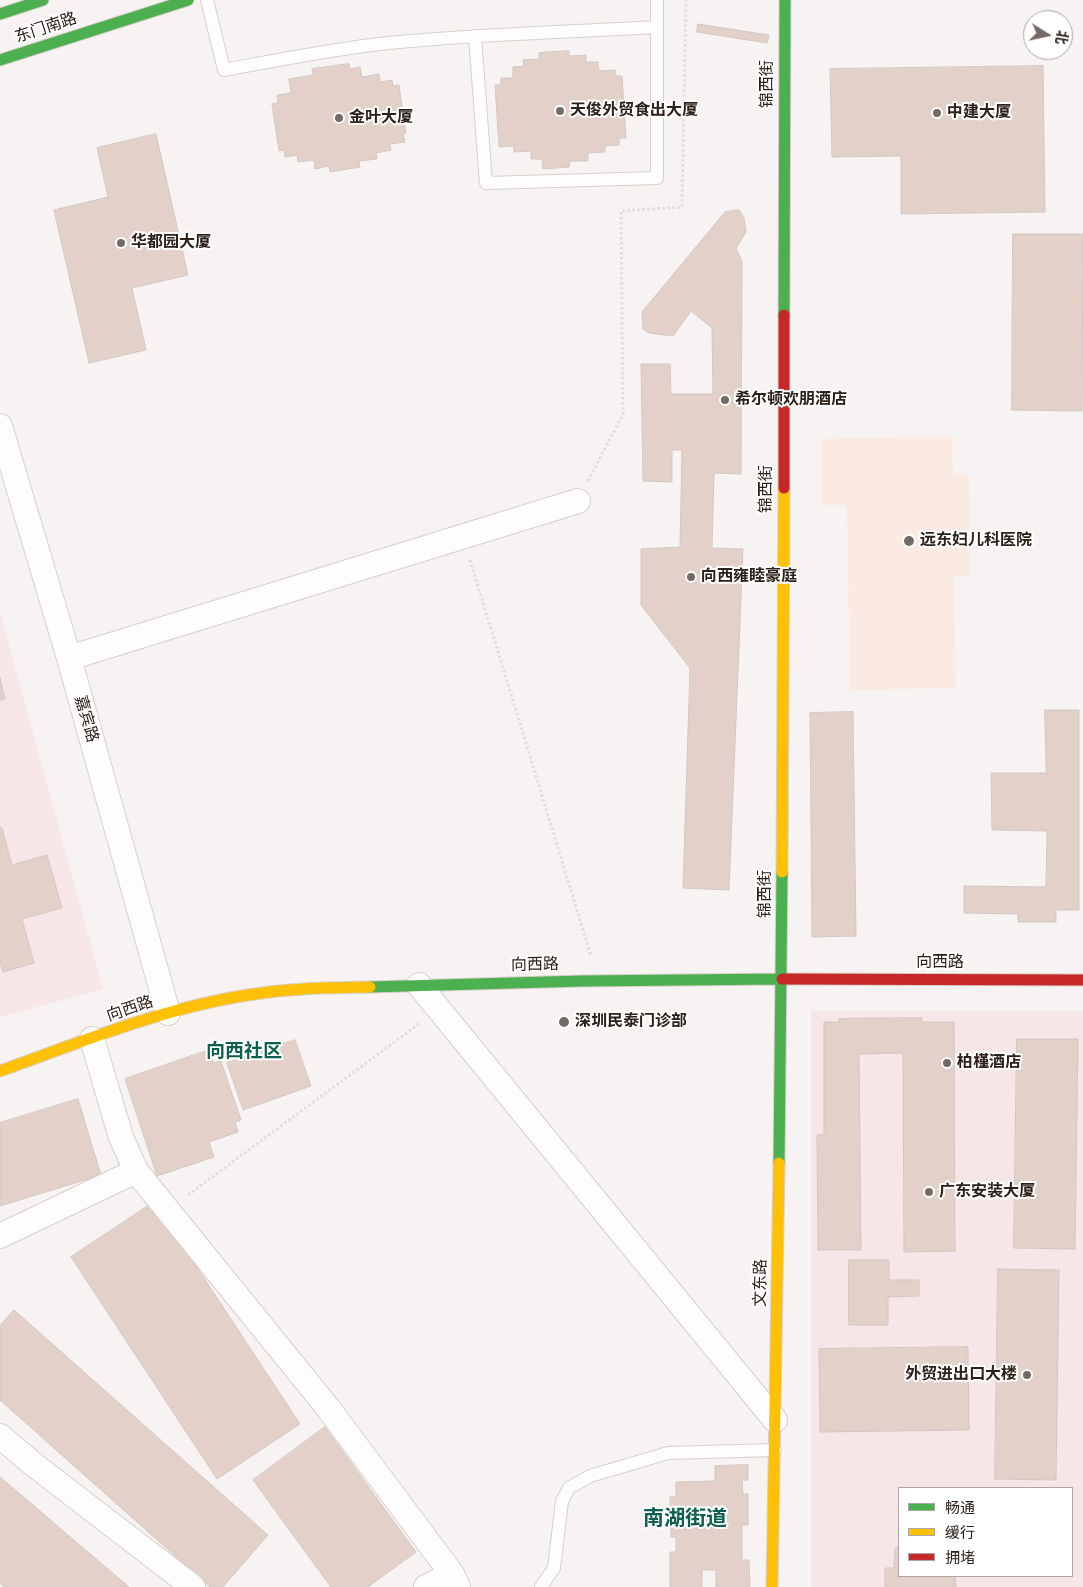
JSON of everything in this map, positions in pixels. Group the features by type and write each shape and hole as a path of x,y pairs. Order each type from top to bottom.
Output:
{"street":[{"name":"东门南路","path":"0,14 43,0"},
{"name":"东门南路","path":"0,60 188,0"},
{"name":"锦西街","path":"782,979 785,0"},
{"name":"嘉宾路","path":"0,426 69,658 168,1013"},
{"path":"69,658 578,501"},
{"name":"向西路","path":"0,1071 168,1013 221,999 282,990 599,981 782,979 1083,980"},
{"name":"文东路","path":"772,1587 782,979"},
{"path":"419,985 775,1420"},
{"path":"92,1039 121,1137 136,1171 328,1408 455,1580 426,1587"},
{"path":"0,1236 136,1171"},
{"path":"0,1436 33,1464 193,1587"}],"lane":[{"path":"207,0 224,70 322,52 388,43 476,36 657,27"},
{"path":"476,36 486,183 657,178 657,0"},
{"path":"541,1587 554,1568 562,1501 570,1488 590,1476 668,1453 775,1450"}],"path":[{"path":"578,501 623,414 621,211 682,208 686,0"},
{"path":"462,536 599,981"},
{"path":"168,1211 438,1009"}],"shaded area":[{"name":"远东妇儿科医院","path":"952,436 953,475 969,475 970,576 954,576 956,688 850,690 847,505 822,505 822,439"},
{"path":"0,612 103,989 0,1017"},
{"path":"811,1011 1083,1011 1083,1587 811,1587"}],"building":[{"path":"698,24 769,35 767,43 697,32"},
{"name":"天俊外贸食出大厦","path":"569,51 569,56 586,55 586,62 598,62 599,71 615,70 616,76 622,76 626,138 619,138 619,145 605,146 605,152 588,153 588,161 570,161 569,167 543,169 542,159 531,159 531,151 514,152 514,146 499,147 495,85 501,85 501,78 513,78 513,67 524,66 523,60 539,59 539,53"},
{"name":"金叶大厦","path":"349,64 350,69 360,67 362,77 379,74 380,82 392,80 393,86 399,85 406,133 403,134 405,142 390,144 391,150 376,153 377,159 359,161 360,167 330,172 329,166 315,169 314,160 298,162 297,155 285,157 284,150 279,151 272,104 278,103 277,95 291,93 289,79 313,75 312,69"},
{"name":"中建大厦","path":"1043,66 1045,212 901,214 901,156 832,157 830,69"},
{"name":"华都园大厦","path":"156,134 188,275 132,288 146,350 89,363 54,210 108,197 97,148"},
{"name":"向西雍睦豪庭","path":"739,210 744,218 746,232 736,248 742,261 741,474 714,473 712,548 743,549 729,890 683,888 690,668 641,605 641,549 680,547 682,450 672,450 672,482 643,481 641,364 670,364 671,394 713,394 712,328 691,311 673,336 649,333 643,329 642,312 725,212"},
{"path":"1013,234 1083,234 1082,411 1012,410"},
{"path":"0,678 5,699 0,700"},
{"path":"1045,710 1079,710 1079,910 1056,910 1056,922 1018,922 1018,914 964,913 964,886 1046,887 1047,831 992,830 991,773 1046,773"},
{"path":"853,712 856,936 812,937 810,713"},
{"path":"0,828 2,828 12,865 47,855 62,908 22,919 34,963 3,972 0,962"},
{"name":"广东安装大厦","path":"922,1018 922,1022 954,1022 955,1251 904,1252 903,1053 859,1054 861,1250 818,1250 817,1135 824,1134 824,1022 839,1022 839,1019"},
{"path":"1017,1039 1078,1039 1075,1249 1014,1248"},
{"path":"295,1040 311,1086 243,1110 227,1063"},
{"path":"209,1050 213,1063 221,1061 241,1120 235,1122 238,1132 209,1142 214,1157 157,1176 125,1079"},
{"path":"78,1099 101,1175 0,1206 0,1123"},
{"path":"154,1202 300,1424 217,1479 71,1257"},
{"path":"849,1260 889,1260 889,1280 919,1280 919,1296 888,1297 888,1325 849,1325"},
{"name":"外贸进出口大楼","path":"998,1269 1059,1270 1056,1480 995,1479"},
{"path":"14,1310 268,1535 223,1587 210,1587 0,1400 0,1326"},
{"path":"968,1347 969,1430 820,1432 819,1349"},
{"path":"325,1427 416,1552 368,1587 331,1587 253,1480"},
{"path":"748,1465 748,1480 742,1480 743,1494 748,1494 748,1525 742,1525 742,1560 749,1560 750,1587 716,1587 716,1570 702,1570 702,1587 670,1587 670,1552 676,1552 676,1537 671,1537 670,1497 676,1497 676,1482 715,1481 715,1466"},
{"path":"0,1477 129,1587 4,1587 0,1583"},
{"path":"898,1546 898,1577 955,1577 956,1587 885,1587 885,1568 894,1568 895,1550"}],"traffic: fast":[{"path":"0,14 43,0"},
{"path":"0,60 188,0"},
{"path":"784,315 785,0"},
{"path":"779,1163 782,872"},
{"path":"370,987 582,981 782,979"}],"traffic: slow":[{"path":"782,872 784,488"},
{"path":"0,1071 122,1027 185,1008 278,991 370,987"},
{"path":"772,1587 779,1163"}],"traffic: jam":[{"path":"784,315 784,488"},
{"path":"782,979 1083,980"}],"place":[{"name":"天俊外贸食出大厦","path":"560,111"},
{"name":"中建大厦","path":"937,113"},
{"name":"金叶大厦","path":"339,118"},
{"name":"华都园大厦","path":"121,243"},
{"name":"希尔顿欢朋酒店","path":"725,400"},
{"name":"远东妇儿科医院","path":"909,541"},
{"name":"向西雍睦豪庭","path":"691,577"},
{"name":"深圳民泰门诊部","path":"564,1022"},
{"name":"柏槿酒店","path":"947,1063"},
{"name":"广东安装大厦","path":"929,1192"},
{"name":"外贸进出口大楼","path":"1027,1375"}],"district":[{"name":"向西社区","path":"244,1052"},
{"name":"南湖街道","path":"685,1519"}]}
